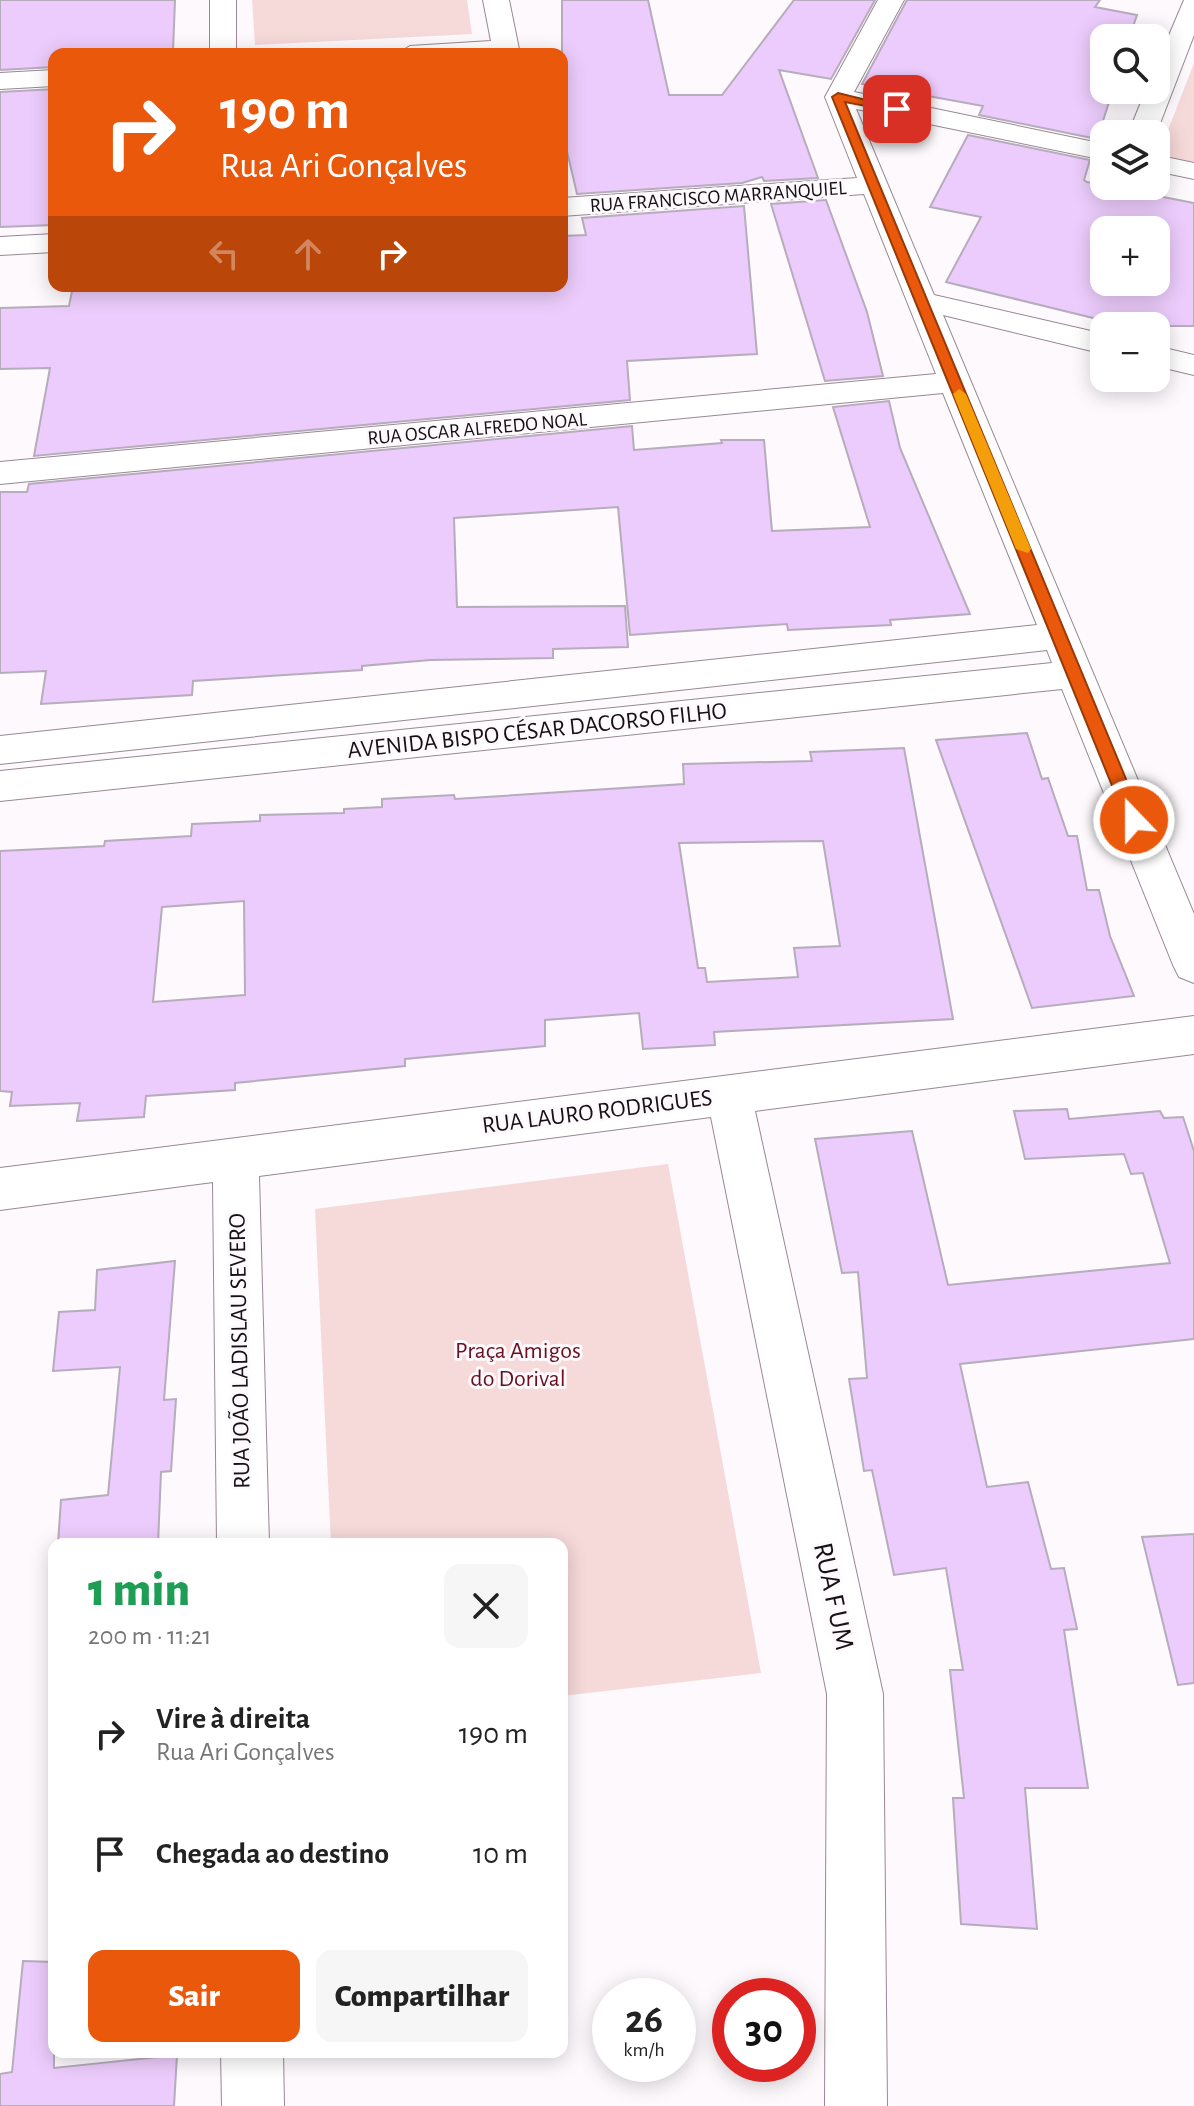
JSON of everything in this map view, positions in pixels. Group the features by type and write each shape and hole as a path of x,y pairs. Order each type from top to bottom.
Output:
{"street":[{"path":"223,0 223,48"},
{"path":"496,0 505,48"},
{"path":"838,97 891,0"},
{"path":"1148,120 1191,18"},
{"path":"0,81 48,78"},
{"path":"838,97 1090,149"},
{"path":"838,97 1194,965"},
{"path":"1170,166 1194,171"},
{"name":"RUA FRANCISCO MARRANQUIEL","path":"568,207 874,185"},
{"path":"0,246 48,243"},
{"path":"921,301 1090,341"},
{"path":"1170,359 1194,365"},
{"name":"RUA OSCAR ALFREDO NOAL","path":"0,473 954,382"},
{"name":"AVENIDA BISPO CÉSAR DACORSO FILHO","path":"0,786 417,724 1059,636"},
{"name":"AVENIDA BISPO CÉSAR DACORSO FILHO","path":"0,750 417,724 1075,674"},
{"name":"RUA LAURO RODRIGUES","path":"0,1189 1194,1035"},
{"name":"RUA F UM","path":"729,1094 855,1694 856,2106"},
{"name":"RUA JOÃO LADISLAU SEVERO","path":"236,1158 243,1538"},
{"path":"252,2058 253,2106"}],"green space":[{"path":"252,0 467,0 472,34 255,45"},
{"path":"1194,63 1194,163 1170,158 1170,125"},
{"name":"Praça Amigos do Dorival","path":"668,1164 761,1673 568,1695 568,1538 331,1538 315,1209"}],"building":[{"path":"0,0 175,0 173,48 48,48 48,67 0,70"},
{"path":"562,0 648,0 669,95 722,95 794,0 875,0 831,79 779,70 818,178 764,181 762,177 742,183 577,194 568,156 568,48 562,48"},
{"path":"907,0 1100,0 1095,7 1137,15 1134,24 1090,24 1090,104 1108,104 1103,120 1090,120 1090,138 979,115 983,106 862,84"},
{"path":"48,89 48,225 0,227 0,92"},
{"path":"968,135 1090,160 1084,180 1090,183 1090,200 1170,198 1194,203 1194,326 1170,326 1170,312 1090,312 1090,317 946,282 981,217 930,207"},
{"path":"826,200 867,312 883,376 825,381 771,204"},
{"path":"744,206 757,354 627,361 630,400 34,456 50,368 0,369 0,308 69,306 72,292 568,292 568,236 586,235 582,218"},
{"path":"889,401 900,448 970,614 890,620 891,625 788,630 787,624 630,635 618,507 454,518 457,607 625,606 628,647 553,649 553,658 430,660 362,666 362,670 193,681 192,695 41,704 46,671 0,673 0,492 27,492 29,484 632,426 634,450 722,443 721,440 764,440 772,531 870,527 833,407"},
{"path":"1027,733 1042,779 1048,778 1068,836 1077,836 1087,890 1099,890 1110,936 1134,996 1032,1008 936,740"},
{"path":"904,748 953,1019 714,1032 715,1045 643,1049 639,1013 545,1020 545,1046 405,1059 405,1066 235,1083 235,1090 146,1096 144,1117 77,1121 80,1103 10,1106 12,1092 0,1091 0,851 104,846 105,841 191,836 192,824 260,821 260,815 344,813 344,809 382,807 382,799 454,795 455,799 684,784 683,764 812,761 810,752","holes":["823,841 840,946 794,948 798,977 707,982 705,968 698,968 679,843","244,901 245,995 153,1002 162,907"]},
{"path":"1067,1109 1069,1119 1160,1111 1164,1118 1183,1117 1194,1151 1194,1339 960,1364 987,1487 1028,1482 1051,1569 1064,1568 1077,1629 1064,1630 1088,1788 1025,1788 1037,1929 961,1924 953,1798 964,1798 950,1670 963,1670 946,1568 894,1575 872,1470 864,1471 849,1379 867,1378 858,1272 842,1273 815,1139 912,1131 948,1285 1170,1263 1143,1173 1131,1174 1124,1154 1025,1159 1014,1111"},
{"path":"175,1261 164,1400 176,1399 171,1471 161,1472 158,1538 58,1538 61,1500 108,1495 120,1367 53,1371 59,1312 95,1310 97,1270"},
{"path":"1194,1534 1194,1683 1178,1685 1142,1537"},
{"path":"23,1961 48,1962 48,2058 54,2058 54,2068 177,2058 174,2106 0,2106 0,2074 12,2072"}],"slow traffic":[{"path":"959,394 1023,549"}],"route":[{"path":"897,109 838,97 1134,820"}]}
